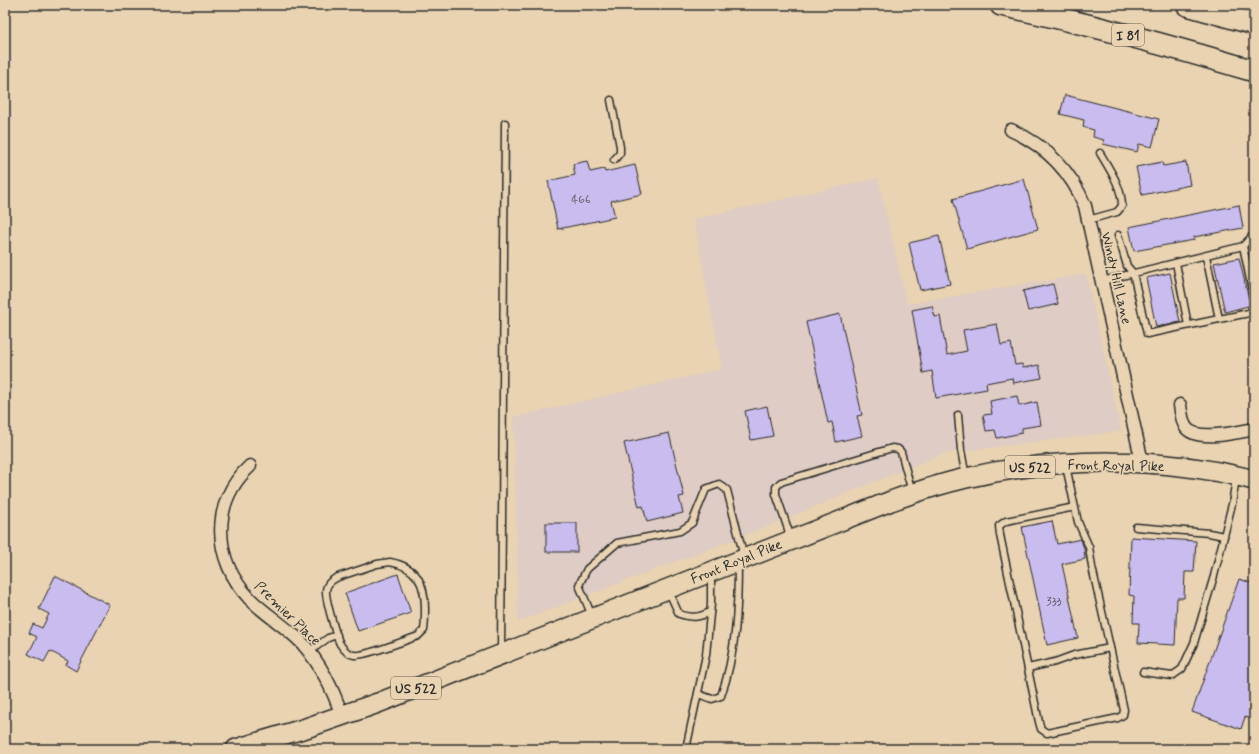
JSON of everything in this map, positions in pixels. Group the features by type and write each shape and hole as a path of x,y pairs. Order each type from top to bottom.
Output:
{"highway":[{"name":"I 81","path":"1001,5 1107,30 1254,71"},
{"path":"1188,5 1254,24"},
{"name":"Front Royal Pike","path":"236,749 342,716 501,655 890,500 967,478 1008,470 1066,464 1142,462 1209,471 1245,478"}],"street":[{"name":"Windy Hill Lane","path":"1011,130 1032,141 1049,154 1076,186 1085,206 1142,462"},
{"path":"1180,405 1185,427 1190,432 1195,434 1228,434 1254,429"},
{"name":"Premier Place","path":"250,466 240,475 231,488 225,502 220,530 226,561 238,584 249,598 266,614 290,632 310,652 328,680 342,716"}],"lane":[{"path":"611,100 620,147 620,153 614,160"},
{"path":"501,655 505,123"},
{"path":"1088,220 1117,212 1122,206 1122,196 1117,183 1100,153"},
{"path":"1102,281 1243,246 1254,234"},
{"path":"1118,235 1127,266 1133,273 1147,334 1249,313 1254,306"},
{"path":"1243,246 1254,299"},
{"path":"1206,256 1219,319"},
{"path":"1176,263 1188,325"},
{"path":"958,415 961,450 967,478"},
{"path":"792,539 776,494 776,488 781,482 892,448 898,449 901,452 913,493"},
{"path":"1066,464 1075,507 1078,522 1089,547 1124,710 1123,715 1118,718 1052,733 1045,733 1041,729 998,530 999,526 1006,521 1075,507"},
{"path":"1143,672 1172,676 1182,669 1194,643 1214,576 1232,504 1245,478"},
{"path":"593,618 579,585 586,569 617,543 680,531 692,523 706,489 719,484 727,490 741,559 738,596 729,675 721,696 712,699 698,694"},
{"path":"1136,527 1209,533 1224,536"},
{"path":"390,562 402,565 409,569 421,582 424,592 425,625 422,633 418,636 359,656 355,656 346,652 337,635 326,591 326,587 332,580 377,564 390,562"},
{"path":"686,749 706,655 710,612 710,572"},
{"path":"667,589 679,614 688,617 700,617 710,612"},
{"path":"310,652 328,638 337,635"},
{"path":"1028,668 1055,662 1074,655 1110,648"}],"shaded area":[{"path":"878,178 907,304 1086,274 1121,431 942,454 761,529 518,622 514,417 722,369 694,219"}],"building":[{"path":"1065,95 1159,119 1152,147 1139,144 1137,152 1103,144 1104,140 1093,137 1094,130 1083,127 1084,120 1060,114"},
{"path":"587,161 590,172 604,169 605,172 635,165 642,194 611,201 615,217 558,229 548,181 575,175 573,164"},
{"path":"1162,162 1163,166 1186,162 1190,185 1142,195 1136,167"},
{"path":"1024,179 1038,229 967,249 953,199"},
{"path":"1239,205 1243,228 1194,237 1194,240 1134,251 1129,227"},
{"path":"939,236 950,284 920,290 909,243"},
{"path":"1239,258 1250,304 1248,306 1225,312 1214,263"},
{"path":"1170,273 1180,322 1156,327 1146,278"},
{"path":"1053,284 1058,304 1028,311 1023,291"},
{"path":"932,306 935,317 940,316 947,355 967,351 963,330 997,324 1001,345 1011,343 1015,365 1022,364 1023,368 1039,365 1042,378 1013,383 1012,378 986,383 987,389 936,398 932,371 923,373 912,310"},
{"path":"840,314 862,415 857,416 862,436 836,442 832,422 828,423 806,322"},
{"path":"1017,396 1019,406 1037,402 1041,425 1022,428 1022,433 997,438 995,430 986,431 983,415 992,414 990,401"},
{"path":"767,406 773,436 751,440 745,411"},
{"path":"669,433 684,496 679,497 683,513 647,522 643,506 639,507 624,443"},
{"path":"1052,521 1057,544 1081,539 1085,559 1062,564 1078,638 1047,645 1022,527"},
{"path":"546,523 577,523 577,552 546,552"},
{"path":"1131,537 1196,541 1194,572 1185,572 1184,598 1177,598 1175,645 1138,643 1139,623 1133,623 1134,596 1129,595"},
{"path":"398,574 411,613 358,631 345,593"},
{"path":"55,576 110,605 76,671 66,665 68,661 50,651 44,662 28,654 37,637 29,633 33,624 42,628 49,614 39,609"},
{"path":"1239,579 1254,584 1254,720 1245,717 1241,729 1192,712"}]}
